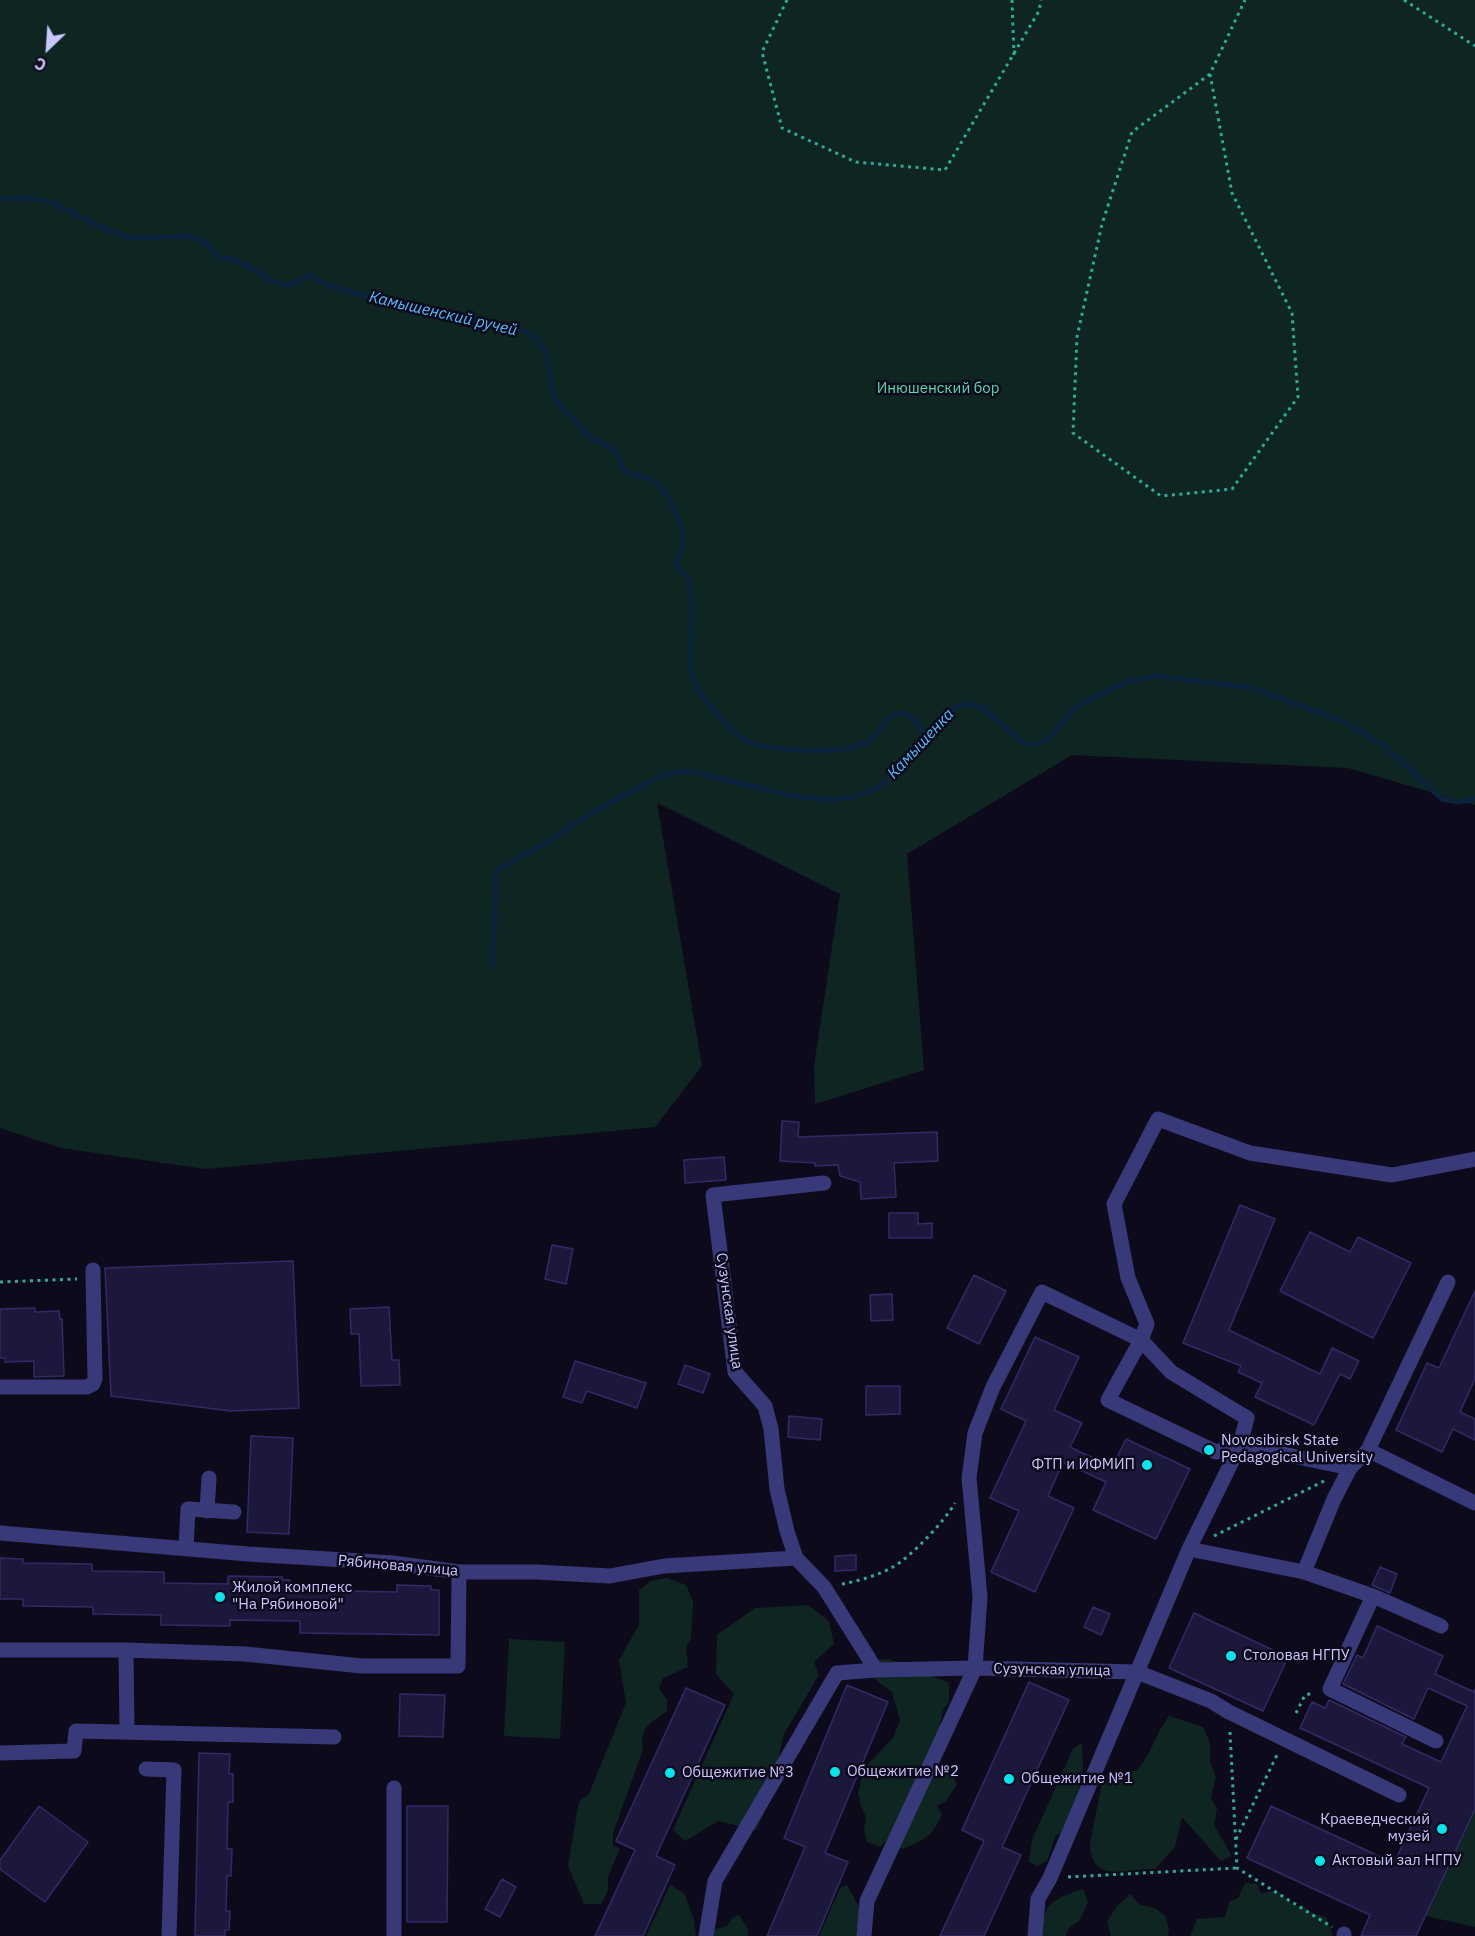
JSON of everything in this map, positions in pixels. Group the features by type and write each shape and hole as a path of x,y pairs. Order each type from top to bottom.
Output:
{"street":[{"path":"1350,1468 1240,1445 1216,1452 1108,1400 1141,1340 1147,1324 1128,1278 1114,1204 1158,1119 1250,1153 1392,1175 1475,1159"},
{"name":"Сузунская улица","path":"824,1182 713,1195 735,1372 765,1406 771,1429 777,1489 796,1558 824,1587 876,1670 975,1668 1137,1672 1211,1701 1229,1713 1399,1795"},
{"path":"0,1388 87,1387 93,1384 95,1379 93,1274"},
{"path":"1304,1572 1334,1499 1350,1468 1368,1450 1448,1282"},
{"path":"864,1936 867,1901 975,1668 980,1597 969,1478 975,1433 993,1387 1042,1292 1141,1340 1171,1372 1247,1418 1240,1445 1189,1549 1050,1878 1038,1899 1035,1936"},
{"path":"1368,1450 1475,1503"},
{"path":"207,1510 209,1478"},
{"path":"186,1548 188,1509 234,1512"},
{"name":"Рябиновая улица","path":"0,1533 393,1563 459,1572 536,1572 610,1576 664,1566 796,1558"},
{"path":"1189,1549 1304,1572 1373,1596 1441,1626"},
{"path":"0,1650 126,1650 244,1654 362,1666 458,1666 459,1572"},
{"path":"1373,1596 1330,1689 1436,1741"},
{"path":"126,1650 127,1732"},
{"path":"706,1936 715,1881 837,1673 876,1670"},
{"path":"0,1753 74,1751 76,1731 334,1737"},
{"path":"146,1769 174,1770 169,1936"},
{"path":"394,1788 394,1936"}],"path":[{"path":"787,0 762,52 782,128 856,162 945,170 1014,56 1039,11 1041,0"},
{"path":"1012,0 1014,56"},
{"path":"1210,74 1232,193 1292,313 1298,397 1232,489 1161,496 1073,433 1077,337 1102,224 1132,132 1210,74 1245,0"},
{"path":"1404,0 1475,46"},
{"path":"0,1282 93,1274"},
{"path":"1189,1549 1350,1468"},
{"path":"824,1587 859,1581 893,1567 928,1537 953,1507 969,1478"},
{"path":"1296,1713 1305,1695 1330,1689"},
{"path":"1229,1713 1237,1868"},
{"path":"1236,1841 1285,1739"},
{"path":"1050,1878 1237,1868 1344,1935"}],"green space":[{"name":"Инюшенский бор","path":"0,0 1475,0 1475,805 1348,768 1072,755 907,854 924,1070 815,1104 814,1066 840,894 657,803 702,1066 655,1127 205,1169 61,1148 0,1128"},
{"path":"667,1578 686,1585 693,1601 691,1638 686,1647 688,1667 663,1678 659,1689 667,1699 667,1711 644,1731 643,1750 613,1833 613,1846 620,1848 608,1877 608,1891 601,1904 584,1904 568,1866 579,1801 589,1794 626,1703 619,1660 639,1625 639,1590 651,1581"},
{"path":"808,1605 829,1621 834,1644 814,1662 819,1675 784,1734 768,1805 756,1830 718,1821 685,1841 673,1830 734,1694 716,1674 717,1635 755,1608"},
{"path":"509,1639 565,1642 560,1739 504,1736"},
{"path":"889,1659 949,1683 949,1703 943,1710 932,1770 949,1768 957,1784 947,1800 937,1806 942,1814 931,1833 902,1849 888,1839 880,1847 867,1842 864,1830 866,1817 858,1792 865,1767 893,1738 900,1720 892,1692 867,1670 874,1660"},
{"path":"1169,1716 1203,1727 1210,1743 1210,1761 1216,1777 1211,1798 1217,1809 1214,1825 1232,1856 1221,1861 1182,1817 1175,1847 1155,1869 1113,1872 1104,1870 1092,1857 1090,1844 1103,1777 1116,1770 1136,1771 1146,1759"},
{"path":"1082,1743 1083,1768 1078,1794 1065,1829 1055,1837 1047,1861 1037,1866 1029,1862 1032,1840 1073,1749"},
{"path":"1475,1809 1475,1927 1426,1916"},
{"path":"1245,1883 1257,1884 1261,1893 1277,1891 1295,1906 1302,1905 1313,1914 1326,1917 1333,1936 1190,1936 1197,1919 1225,1917 1229,1902 1238,1898"},
{"path":"670,1885 684,1893 694,1919 696,1936 646,1936"},
{"path":"847,1885 859,1907 868,1936 819,1936 840,1888"},
{"path":"1083,1889 1088,1902 1080,1920 1068,1929 1066,1936 1039,1936 1044,1916 1051,1904 1063,1896"},
{"path":"1130,1894 1140,1905 1155,1908 1166,1917 1169,1931 1167,1936 1111,1936 1107,1922 1117,1906"},
{"path":"739,1915 748,1929 748,1936 703,1936 703,1932 727,1926 733,1917"}],"building":[{"path":"782,1121 799,1122 798,1137 937,1132 938,1161 894,1163 896,1197 861,1199 860,1182 840,1176 838,1165 815,1166 815,1163 780,1161"},
{"path":"724,1157 726,1180 685,1183 684,1160"},
{"path":"1240,1205 1275,1219 1229,1330 1320,1374 1332,1348 1359,1361 1350,1379 1340,1374 1314,1425 1255,1397 1262,1383 1238,1372 1241,1366 1183,1343"},
{"path":"889,1213 918,1213 918,1224 932,1223 932,1238 889,1238"},
{"path":"1310,1232 1350,1252 1358,1237 1411,1263 1373,1338 1280,1291"},
{"path":"552,1245 573,1249 566,1284 545,1279"},
{"path":"293,1261 299,1408 231,1411 111,1396 105,1268"},
{"path":"974,1275 1006,1291 979,1344 947,1328"},
{"path":"1475,1291 1475,1379 1460,1412 1475,1419 1475,1440 1453,1429 1442,1452 1396,1430 1427,1363 1439,1368"},
{"path":"892,1294 893,1320 871,1321 870,1295"},
{"path":"389,1307 392,1360 399,1360 400,1385 361,1386 359,1334 351,1334 350,1309"},
{"path":"35,1308 35,1312 59,1311 60,1319 62,1319 64,1376 34,1377 34,1361 5,1362 5,1358 0,1358 0,1309"},
{"name":"ФТП и ИФМИП","path":"1035,1337 1079,1357 1054,1410 1082,1423 1070,1447 1112,1467 1126,1439 1190,1469 1156,1539 1093,1510 1106,1482 1063,1462 1048,1496 1074,1508 1035,1592 991,1572 1019,1511 990,1498 1026,1421 1001,1409"},
{"path":"575,1361 646,1383 637,1408 587,1391 582,1403 563,1397"},
{"path":"685,1365 710,1374 703,1393 678,1384"},
{"path":"866,1386 900,1386 900,1414 866,1415"},
{"path":"789,1416 822,1419 820,1440 788,1437"},
{"path":"251,1436 293,1438 289,1534 247,1532"},
{"path":"856,1555 856,1570 835,1571 835,1556"},
{"name":"Жилой комплекс \"На Рябиновой\"","path":"0,1558 23,1559 23,1563 92,1564 92,1571 164,1572 164,1583 228,1584 228,1576 282,1577 282,1580 290,1580 290,1584 342,1585 342,1591 397,1592 397,1585 431,1586 431,1590 439,1590 439,1635 300,1633 300,1621 230,1620 230,1626 161,1625 161,1615 93,1614 93,1607 23,1606 23,1599 0,1599"},
{"path":"1380,1567 1397,1574 1390,1593 1372,1585"},
{"path":"1093,1607 1110,1614 1101,1635 1084,1627"},
{"path":"1194,1613 1288,1657 1263,1711 1169,1668"},
{"path":"1377,1626 1443,1656 1435,1674 1474,1692 1475,1689 1475,1809 1416,1936 1361,1936 1370,1915 1247,1858 1271,1806 1394,1863 1429,1788 1300,1728 1312,1702 1325,1708 1329,1700 1406,1737 1402,1744 1441,1762 1467,1706 1428,1688 1414,1719 1343,1684 1357,1655 1363,1658"},
{"name":"Общежитие №1","path":"1029,1682 1069,1700 1002,1847 1021,1855 984,1936 940,1936 984,1841 962,1830"},
{"name":"Общежитие №2","path":"847,1685 888,1702 825,1853 848,1862 817,1936 767,1936 805,1847 784,1838"},
{"name":"Общежитие №3","path":"686,1688 725,1705 656,1856 675,1865 643,1936 595,1936 635,1850 616,1841"},
{"path":"400,1694 445,1695 443,1737 399,1736"},
{"path":"199,1753 230,1754 229,1774 233,1774 233,1802 228,1802 227,1849 232,1849 231,1876 227,1876 226,1911 230,1911 229,1930 225,1930 225,1936 195,1936"},
{"path":"39,1806 88,1842 45,1902 0,1869 0,1860"},
{"path":"407,1806 448,1806 447,1922 407,1922"},
{"path":"502,1879 516,1887 500,1917 485,1909"}],"waterway":[{"name":"Камышенский ручей","path":"0,199 28,198 51,202 127,237 187,236 206,242 219,257 236,260 275,282 285,285 293,284 310,275 325,284 358,294 523,331 536,338 545,351 555,399 591,438 616,451 622,468 626,472 655,482 672,505 680,524 683,541 676,567 686,575 691,593 691,671 702,696 729,727 747,741 772,748 844,749 868,742 887,720 901,713 913,719 928,737"},
{"name":"Камышенка","path":"492,967 497,870 544,844 595,811 667,774 688,771 793,796 830,800 853,797 875,789 893,776 928,737 944,715 958,705 968,704 983,708 1022,742 1031,745 1041,743 1052,735 1073,710 1088,700 1124,683 1156,676 1253,688 1347,723 1387,748 1442,799 1458,802 1475,799"}],"place":[{"name":"Novosibirsk State Pedagogical University","path":"1209,1450"},
{"name":"ФТП и ИФМИП","path":"1147,1465"},
{"name":"Жилой комплекс \"На Рябиновой\"","path":"220,1597"},
{"name":"Столовая НГПУ","path":"1231,1656"},
{"name":"Общежитие №2","path":"835,1772"},
{"name":"Общежитие №3","path":"670,1773"},
{"name":"Общежитие №1","path":"1009,1779"},
{"name":"Краеведческий музей","path":"1442,1829"},
{"name":"Актовый зал НГПУ","path":"1320,1861"}]}
